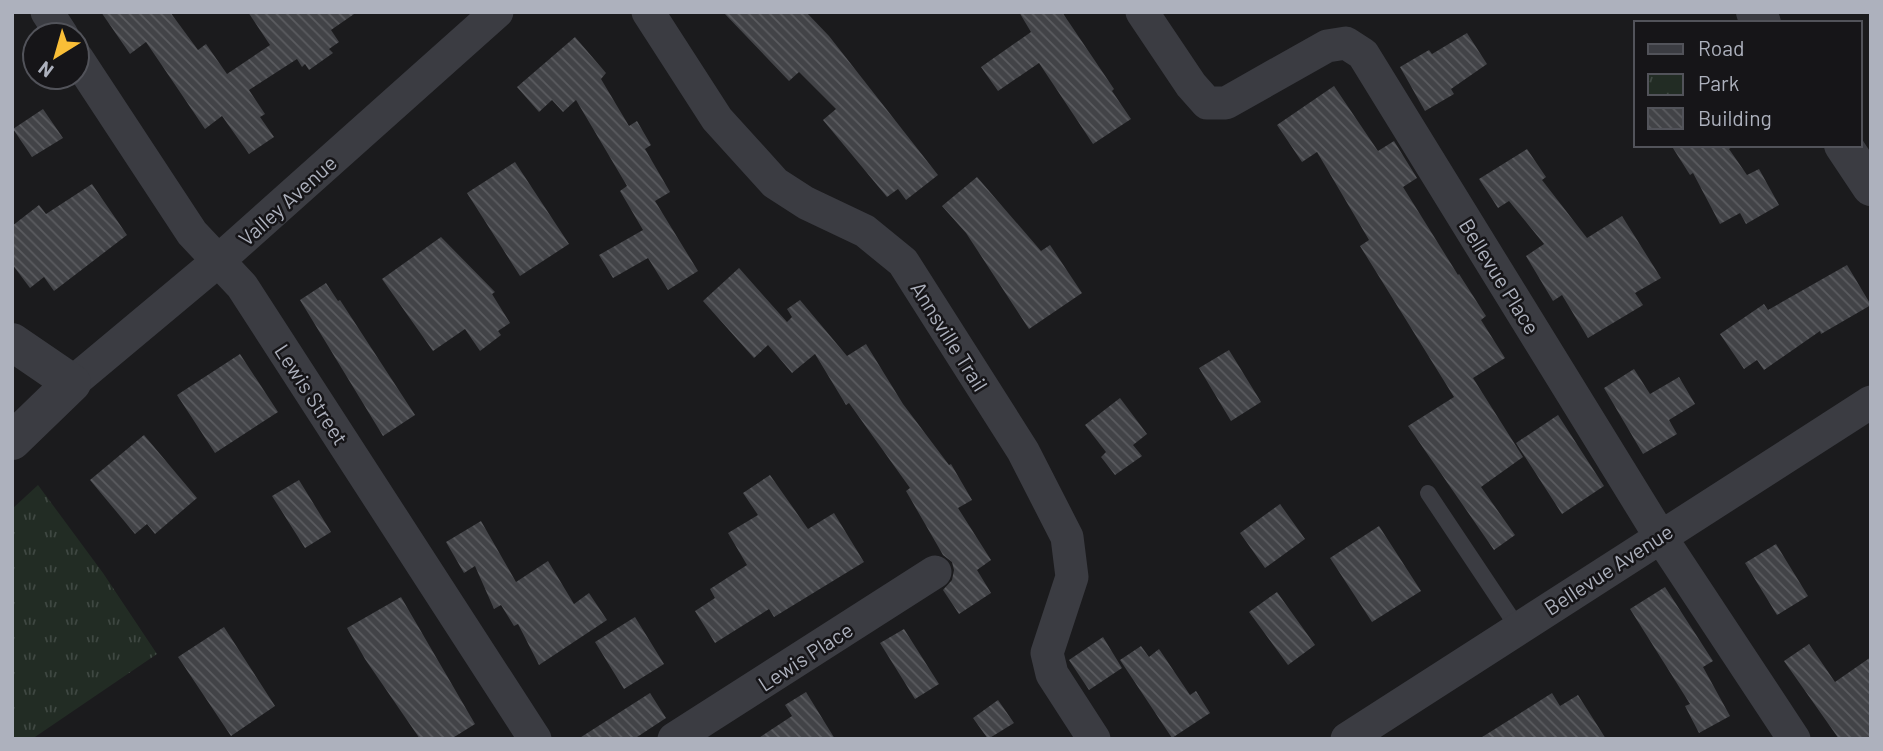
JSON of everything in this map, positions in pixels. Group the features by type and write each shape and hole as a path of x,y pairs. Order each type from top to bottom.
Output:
{"street":[{"name":"Valley Avenue","path":"72,383 218,261 497,12"},
{"name":"Annsville Trail","path":"648,12 717,119 775,183 806,203 865,230 903,262 1023,451 1067,537 1072,577 1047,653 1052,674 1094,739"},
{"name":"Bellevue Place","path":"1142,12 1191,85 1207,103 1226,103 1327,46 1346,43 1363,54 1660,536 1794,739"},
{"name":"Lewis Street","path":"91,79 192,233 242,286 536,739"},
{"path":"1844,147 1871,187"},
{"path":"12,342 72,383 12,441"},
{"name":"Bellevue Avenue","path":"1347,739 1381,730 1518,628 1871,402"},
{"name":"Lewis Place","path":"674,739 935,572"}],"lane":[{"path":"1428,493 1518,628"}],"green space":[{"path":"38,485 103,573 157,654 32,739 12,739 12,509"}],"building":[{"path":"101,12 170,12 198,50 206,44 227,74 270,45 248,12 357,12 331,30 339,42 329,49 333,53 309,70 305,64 302,67 297,59 249,90 265,114 260,117 274,137 249,154 222,116 205,129 146,42 130,54"},
{"path":"723,12 806,12 829,36 938,175 906,200 898,189 887,197 823,120 836,109 799,72 789,81"},
{"path":"1019,12 1062,12 1131,119 1093,144 1039,63 998,91 981,67 1031,32"},
{"path":"1467,33 1487,64 1451,89 1454,94 1425,111 1400,67 1429,50 1432,54"},
{"path":"575,37 606,73 601,79 629,126 637,121 651,145 645,149 670,192 655,201 698,271 668,290 648,258 613,278 599,255 643,230 620,191 627,186 576,100 563,112 552,100 539,112 517,87"},
{"path":"1334,86 1378,151 1394,141 1417,178 1403,187 1486,316 1481,320 1505,358 1473,378 1523,457 1481,487 1515,535 1494,550 1408,426 1454,397 1360,246 1369,240 1317,152 1302,162 1277,125"},
{"path":"43,109 63,138 32,157 13,129"},
{"path":"1672,147 1732,147 1729,149 1747,175 1759,169 1779,205 1746,224 1740,213 1720,224 1693,173 1690,175"},
{"path":"1527,149 1546,177 1542,180 1587,238 1622,216 1661,278 1635,293 1643,305 1588,338 1562,295 1553,301 1526,256 1544,244 1509,201 1498,208 1479,179"},
{"path":"515,162 569,244 520,276 467,193"},
{"path":"977,177 1041,251 1050,245 1082,293 1029,329 966,233 942,206"},
{"path":"92,184 127,235 54,291 44,277 30,288 12,264 12,226 39,205 46,214"},
{"path":"441,237 495,292 492,294 510,323 498,331 501,335 480,351 465,329 433,351 382,279"},
{"path":"1847,265 1871,305 1821,334 1820,331 1764,370 1757,360 1744,369 1720,334 1764,304 1768,310"},
{"path":"739,268 787,322 792,317 787,309 800,300 847,356 866,344 903,404 949,465 951,464 972,500 958,508 991,560 977,570 991,593 959,614 943,590 952,580 952,562 943,555 906,491 910,488 849,403 846,405 815,354 792,373 768,345 754,358 703,301"},
{"path":"326,283 338,301 340,300 415,415 383,436 300,300"},
{"path":"1229,350 1261,402 1231,421 1199,368"},
{"path":"240,354 278,412 215,453 177,395"},
{"path":"1634,369 1650,394 1679,377 1695,404 1669,420 1677,434 1643,454 1604,388"},
{"path":"1120,398 1147,434 1133,445 1142,456 1115,475 1101,457 1106,452 1085,425"},
{"path":"1558,415 1604,486 1562,514 1516,443"},
{"path":"144,435 197,498 155,534 147,524 135,534 90,480"},
{"path":"770,475 808,529 834,513 864,562 774,617 769,609 715,643 695,611 715,598 710,589 747,565 728,533 758,515 743,493"},
{"path":"299,480 331,532 305,548 272,496"},
{"path":"1280,504 1305,539 1265,568 1240,533"},
{"path":"481,521 516,582 548,561 574,604 589,593 607,620 539,665 518,624 514,626 501,605 494,609 475,566 464,573 446,542"},
{"path":"1379,526 1421,591 1372,622 1330,558"},
{"path":"1776,544 1808,596 1777,615 1745,563"},
{"path":"1665,587 1713,661 1703,667 1730,716 1699,733 1685,706 1690,704 1630,609"},
{"path":"1277,592 1315,645 1288,665 1249,612"},
{"path":"401,597 475,724 451,739 420,739 347,628"},
{"path":"635,617 664,664 624,689 595,642"},
{"path":"224,627 275,706 231,736 178,657"},
{"path":"904,629 939,684 915,699 880,643"},
{"path":"1103,637 1122,668 1089,690 1069,660"},
{"path":"1809,644 1835,682 1871,657 1871,739 1839,739 1784,661"},
{"path":"1141,646 1149,657 1159,649 1190,695 1196,691 1210,713 1172,738 1120,660"},
{"path":"806,692 835,739 757,739 792,716 785,705"},
{"path":"650,693 666,718 634,739 578,739"},
{"path":"1552,693 1560,706 1578,695 1606,739 1479,739"},
{"path":"998,700 1014,723 988,739 973,718"}]}
